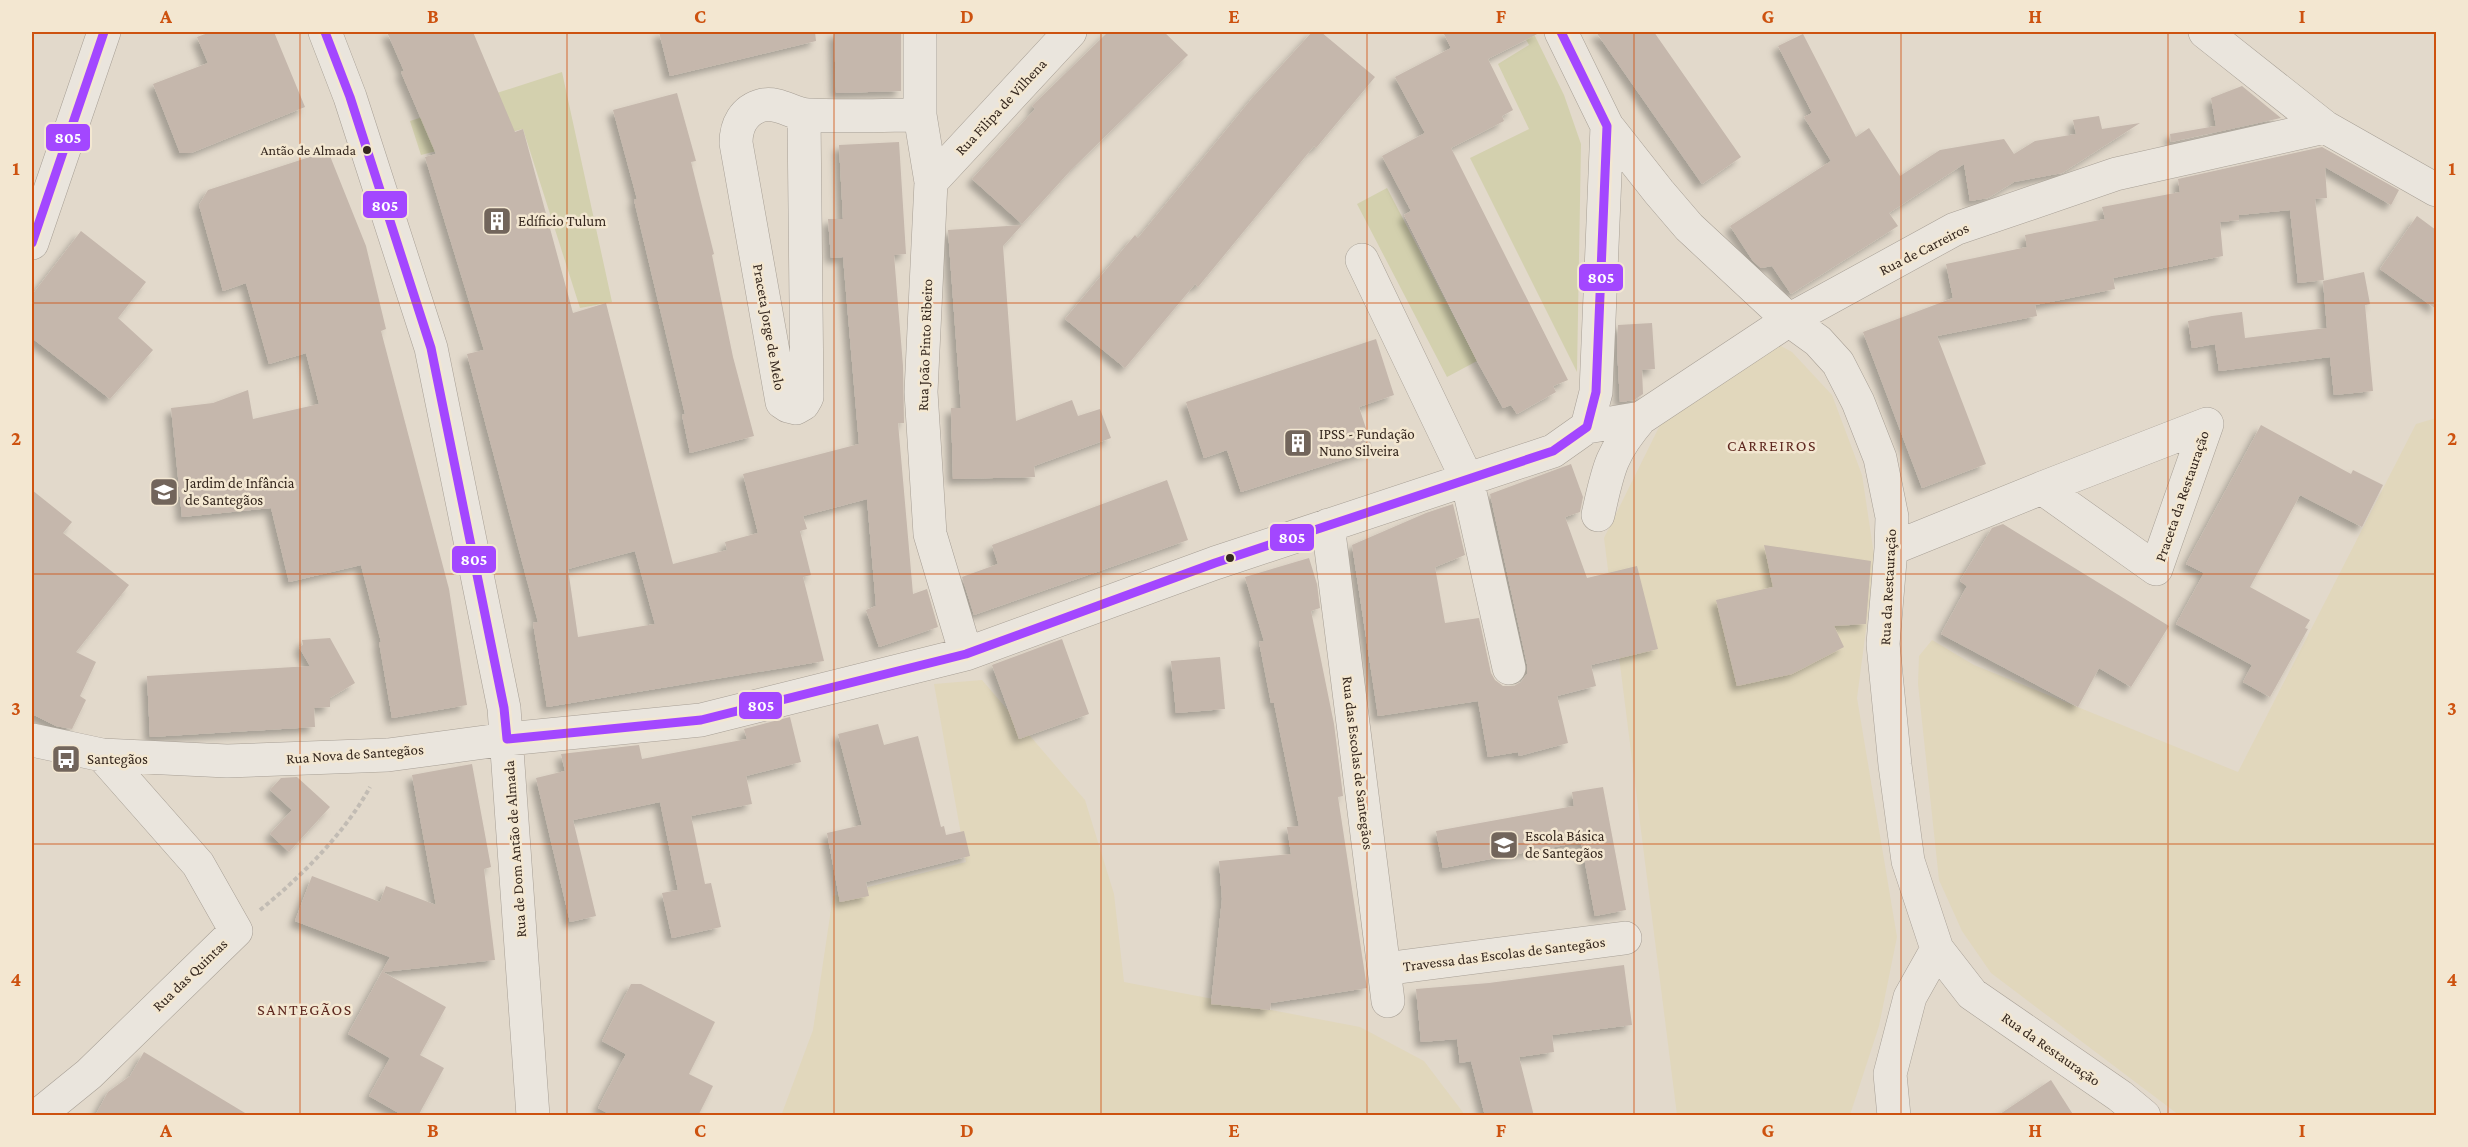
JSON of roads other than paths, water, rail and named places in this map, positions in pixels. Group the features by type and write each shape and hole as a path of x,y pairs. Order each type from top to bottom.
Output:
{"street":[{"path":"32,243 104,32"},
{"name":"Rua de Dom Antão de Almada","path":"325,32 350,97 431,348 504,708 533,1116"},
{"name":"Rua João Pinto Ribeiro","path":"920,32 920,115 932,182 921,392 930,534 966,654"},
{"name":"Rua Filipa de Vilhena","path":"932,182 1070,32"},
{"name":"Rua da Restauração","path":"1561,32 1607,126 1689,227 1789,320 1818,341 1838,363 1858,402 1880,458 1892,517 1883,644 1895,765 1908,861 1937,950 1972,994 2120,1096 2144,1116"},
{"path":"2205,32 2325,127 2436,190"},
{"name":"Praceta Jorge de Melo","path":"804,115 807,397 803,404 796,408 782,402 736,143 736,127 747,113 763,105 782,106 804,115 920,115"},
{"path":"1587,427 1596,392 1607,126"},
{"name":"Rua de Carreiros","path":"1587,427 1641,418 1789,320 1955,229 2116,174 2325,127"},
{"path":"1362,260 1467,479 1509,668"},
{"path":"1598,515 1610,462 1622,440 1641,418"},
{"name":"Praceta da Restauração","path":"1891,549 2042,488 2207,424 2156,569 2042,488"},
{"name":"Rua Nova de Santegãos","path":"32,740 102,755 227,761 388,755 507,739 701,720 966,654 1215,563 1553,451 1587,427"},
{"name":"Rua das Escolas de Santegãos","path":"1328,525 1388,1001"},
{"name":"Rua das Quintas","path":"32,1115 41,1113 89,1074 236,931 198,864 102,755"},
{"name":"Travessa das Escolas de Santegãos","path":"1384,969 1625,938"},
{"path":"1894,1116 1890,1074 1910,997 1937,950"}],"place":[{"name":"Antão de Almada","path":"367,150"},
{"name":"Edíficio Tulum","path":"497,221"},
{"name":"IPSS - Fundação Nuno Silveira","path":"1298,443"},
{"name":"Jardim de Infância de Santegãos","path":"164,492"},
{"name":"Santegãos","path":"66,759"},
{"name":"Escola Básica de Santegãos","path":"1504,845"}],"district":[{"name":"CARREIROS","path":"1772,445"},
{"name":"SANTEGÃOS","path":"305,1009"}]}
